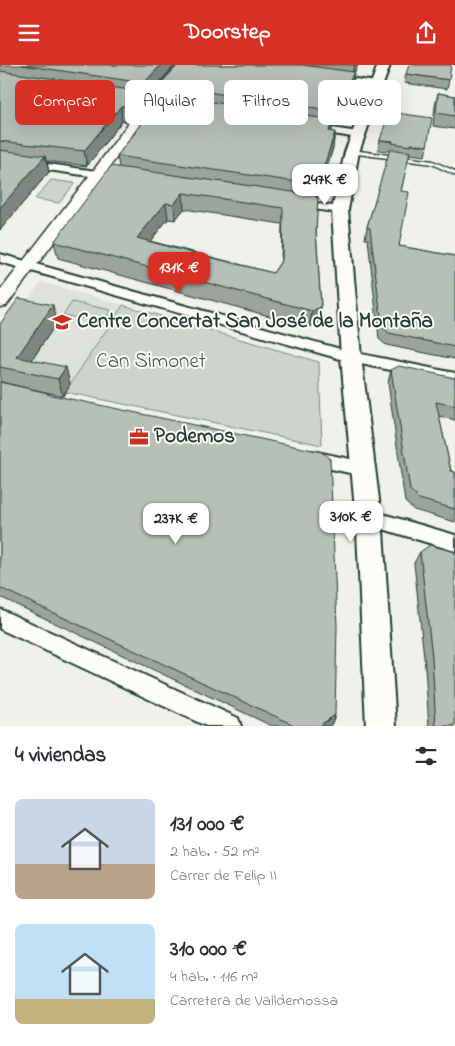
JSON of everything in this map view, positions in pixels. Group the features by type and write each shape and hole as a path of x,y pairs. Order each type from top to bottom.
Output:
{"main road":[{"path":"379,80 384,65"},
{"path":"362,125 352,152 340,210 351,357 369,519 381,726"}],"street":[{"path":"0,303 98,174 149,103 184,65"},
{"path":"325,78 340,80"},
{"path":"300,126 358,135"},
{"path":"0,160 116,177"},
{"path":"288,203 340,210"},
{"path":"0,258 351,357 455,378"},
{"path":"295,454 364,469"},
{"path":"369,519 455,543"},
{"path":"0,619 230,726"}],"lane":[{"path":"352,152 433,163 455,173"}],"shaded area":[{"name":"Centre Concertat San José de la Montaña","path":"41,282 123,305 65,392 0,378 0,338"}],"green space":[{"path":"51,180 75,183 59,203 35,199"},
{"path":"72,302 111,310 102,323 63,315"},
{"name":"Can Simonet","path":"123,305 319,362 322,445 65,392"}],"building":[{"path":"22,65 161,65 147,80 125,80"},
{"path":"178,65 302,65 354,72 350,80 318,80 318,108 308,107 308,80 224,80 224,95 214,93 214,80 164,80"},
{"path":"409,65 451,65 449,80 406,74"},
{"path":"0,71 62,80 15,80 15,125 105,125 84,151 0,141"},
{"path":"115,88 125,89 125,106 121,106 115,113"},
{"path":"438,93 455,96 455,116 436,113"},
{"path":"214,102 224,104 224,125 308,125 308,116 318,118 318,125 331,125 329,131 335,132 318,185 117,156 141,125 214,125"},
{"path":"401,114 432,118 427,146 411,144 411,146 380,140 385,125 401,125"},
{"path":"390,149 410,152 401,191 409,192 399,246 455,256 455,347 389,333 382,327 370,228 367,227"},
{"path":"0,150 45,156 0,208"},
{"path":"111,166 314,195 318,198 316,231 321,307 312,311 54,242","holes":["183,193 283,208 282,260 273,273 137,238 166,203 174,204"]},
{"path":"19,298 53,305 17,357 66,367 58,379 0,367 0,324"},
{"path":"399,366 455,378 455,406 436,402 451,471 455,472 455,509 419,499 410,490 391,370"},
{"path":"0,382 47,394 322,452 330,459 337,626 335,715 319,726 296,726 0,588"},
{"path":"430,545 455,552 455,726 436,726 432,657 420,552"}],"place":[{"name":"Centre Concertat San José de la Montaña","path":"62,322"},
{"name":"Podemos","path":"139,437"}]}
